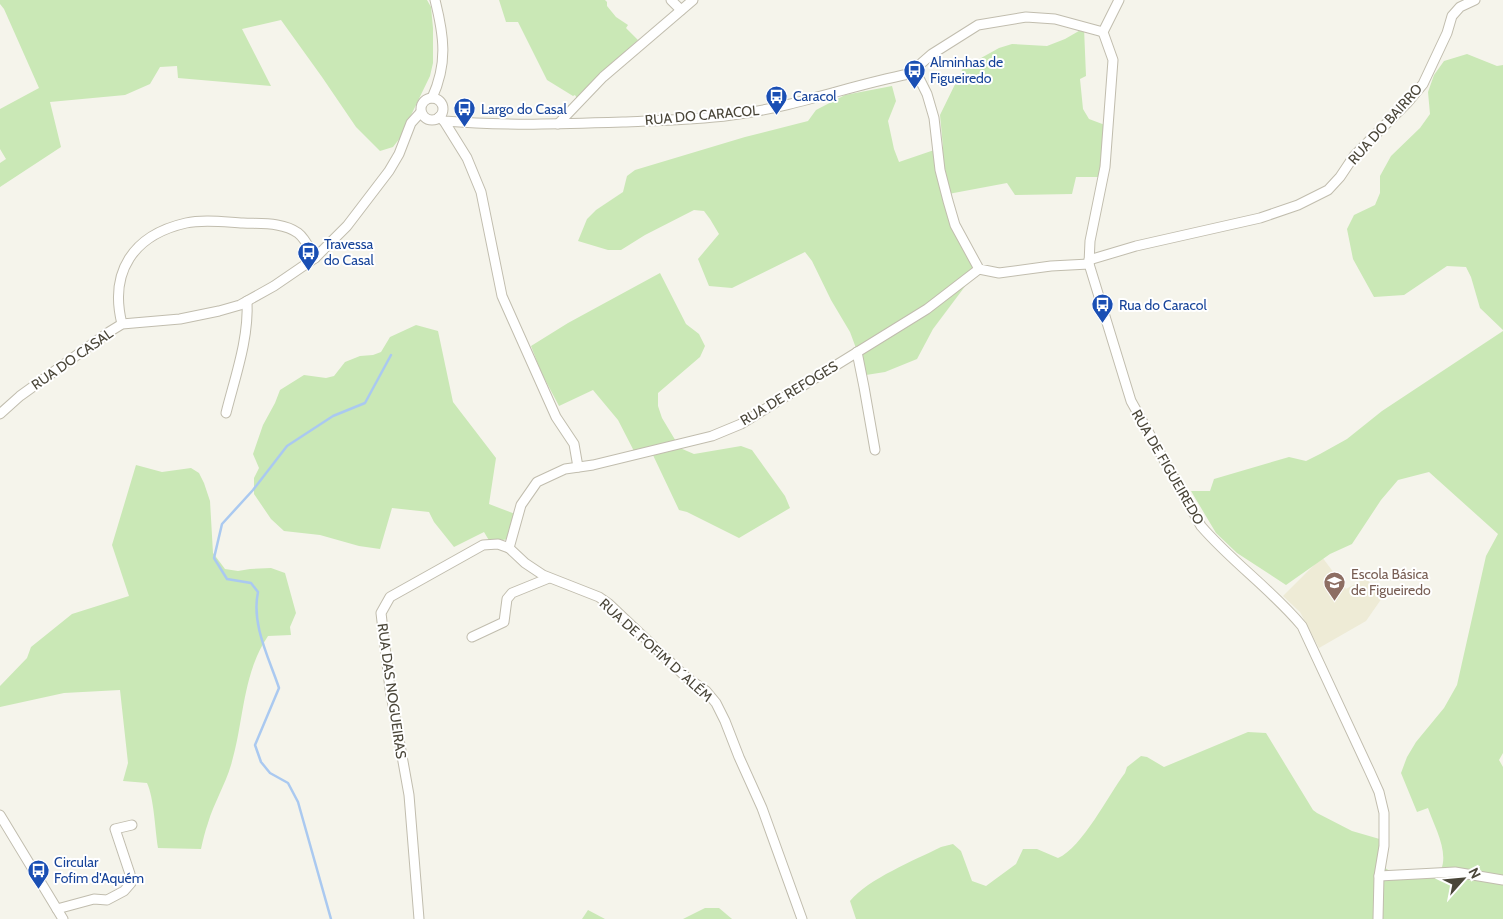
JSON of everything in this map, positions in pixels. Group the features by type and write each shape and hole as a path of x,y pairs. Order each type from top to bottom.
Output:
{"street":[{"path":"432,98 443,64 442,31 435,0"},
{"path":"671,0 681,10"},
{"path":"558,124 603,77 693,0"},
{"path":"1089,262 999,273 979,269 955,225 940,170 934,118 927,94 920,80 909,74 932,54 978,25 1026,17 1055,19 1103,32 1119,0"},
{"name":"RUA DO BAIRRO","path":"1089,262 1136,246 1260,218 1298,205 1328,190 1340,177 1354,156 1408,102 1423,84 1447,33 1452,16 1460,7 1475,0"},
{"name":"RUA DE FIGUEIREDO","path":"1103,32 1113,60 1105,167 1090,241 1089,262 1131,401 1201,526 1216,544 1289,610 1302,626 1379,792 1384,812 1384,846 1380,876 1378,919"},
{"name":"RUA DO CARACOL","path":"441,119 496,125 685,120 740,114 796,104 883,79 909,74"},
{"path":"441,119 427,119 421,112 423,102 432,98 438,100 442,106 441,119 467,158 482,192 502,296 556,416 574,444 578,468 565,469 537,482 521,505 509,548"},
{"name":"RUA DO CASAL","path":"0,414 20,396 122,324 180,319 219,311 247,301 274,286 316,258 347,226 389,170 399,154 411,123 421,112"},
{"path":"122,324 118,309 118,297 123,269 130,256 140,245 169,228 187,222 216,221 280,225 299,234 316,258"},
{"name":"RUA DE REFOGES","path":"578,468 712,436 741,424 927,309 979,269"},
{"path":"226,413 245,334 248,314 247,301"},
{"path":"856,352 875,450"},
{"name":"RUA DAS NOGUEIRAS","path":"419,919 409,795 390,690 381,614 390,597 483,545 498,544 509,548"},
{"name":"RUA DE FOFIM D´ALÉM","path":"509,548 525,563 549,578 599,597 609,604 686,677 706,691 716,703 762,808 802,919"},
{"path":"472,637 504,622 507,599 512,593 549,578"},
{"path":"0,815 63,919"},
{"path":"57,909 94,899 107,900 124,891 131,883 130,874 115,829 132,826"},
{"path":"1380,876 1455,872 1503,880"}],"shaded area":[{"name":"Escola Básica de Figueiredo","path":"1322,557 1346,589 1366,578 1382,598 1366,621 1319,648 1300,612 1283,596"}],"green space":[{"path":"0,0 427,0 431,7 433,28 433,63 430,76 400,138 393,147 380,151 356,127 281,20 242,29 271,86 178,78 177,66 160,67 150,84 125,95 50,102 61,147 0,187 0,163 6,159 0,149 0,109 39,88 4,9 0,4"},
{"path":"499,0 605,0 607,6 616,17 628,25 626,28 638,40 629,48 632,53 579,102 575,95 573,96 547,80 518,22 506,22"},
{"path":"1084,28 1086,76 1080,79 1083,109 1089,119 1105,125 1100,177 1076,177 1072,194 1015,195 1007,183 943,195 976,255 978,269 933,329 917,359 885,372 866,375 850,332 831,300 812,261 805,252 732,288 709,286 698,259 719,234 704,211 694,210 645,235 621,250 608,250 578,241 587,219 596,210 623,192 627,176 635,170 745,137 808,121 816,110 845,95 892,86 896,101 888,121 899,162 943,147 940,115 963,68 999,48 1012,44 1047,46 1065,39"},
{"path":"1467,54 1497,66 1503,65 1503,330 1480,308 1471,277 1466,267 1447,266 1404,295 1374,297 1353,259 1347,229 1354,215 1375,205 1380,193 1380,176 1391,156 1420,128 1430,114 1428,92 1434,75 1444,61"},
{"path":"660,273 686,324 699,334 705,346 700,357 658,393 658,406 662,418 680,448 694,454 741,446 752,450 785,496 790,508 739,538 687,512 679,510 652,453 636,455 618,420 593,390 559,406 541,372 531,346 568,323"},
{"path":"416,325 438,331 453,402 496,458 489,504 515,514 509,539 490,542 484,532 454,547 434,522 429,512 392,508 380,549 359,546 320,535 284,531 271,519 254,494 254,478 259,468 253,454 263,425 280,390 304,375 326,378 334,376 345,362 360,356 381,352 390,337"},
{"path":"1503,331 1503,753 1499,760 1503,767 1503,919 856,919 850,901 858,893 892,871 941,847 953,844 961,851 972,881 986,886 1016,864 1023,849 1037,849 1058,858 1067,852 1086,832 1125,773 1127,767 1141,756 1147,757 1164,767 1248,732 1266,733 1313,810 1352,831 1383,840 1385,868 1393,872 1417,869 1441,870 1443,863 1442,847 1428,808 1417,812 1401,773 1407,757 1416,742 1444,708 1457,685 1486,556 1498,534 1429,472 1398,480 1381,500 1352,544 1330,554 1286,585 1237,553 1216,533 1191,491 1210,491 1214,479 1289,457 1306,461 1320,454 1347,439 1382,411"},
{"path":"136,465 162,472 191,468 199,473 210,501 213,553 225,569 238,571 271,568 285,573 296,613 290,627 291,635 268,636 259,651 248,682 231,765 210,816 201,849 158,848 153,805 147,783 123,781 128,763 120,690 64,693 0,707 0,686 27,658 31,647 72,614 129,596 112,545"},
{"path":"705,908 719,908 732,919 683,919"},
{"path":"588,910 605,919 582,919"}],"waterway":[{"path":"331,919 298,802 288,783 270,773 261,762 255,745 279,688 259,629 256,604 258,592 251,583 227,579 214,558 222,524 253,490 287,446 333,416 365,403 391,355"}],"place":[{"name":"Alminhas de Figueiredo","path":"914,89"},
{"name":"Caracol","path":"777,115"},
{"name":"Largo do Casal","path":"465,128"},
{"name":"Travessa do Casal","path":"308,271"},
{"name":"Rua do Caracol","path":"1103,324"},
{"name":"Escola Básica de Figueiredo","path":"1335,601"},
{"name":"Circular Fofim d'Aquém","path":"38,889"}]}
